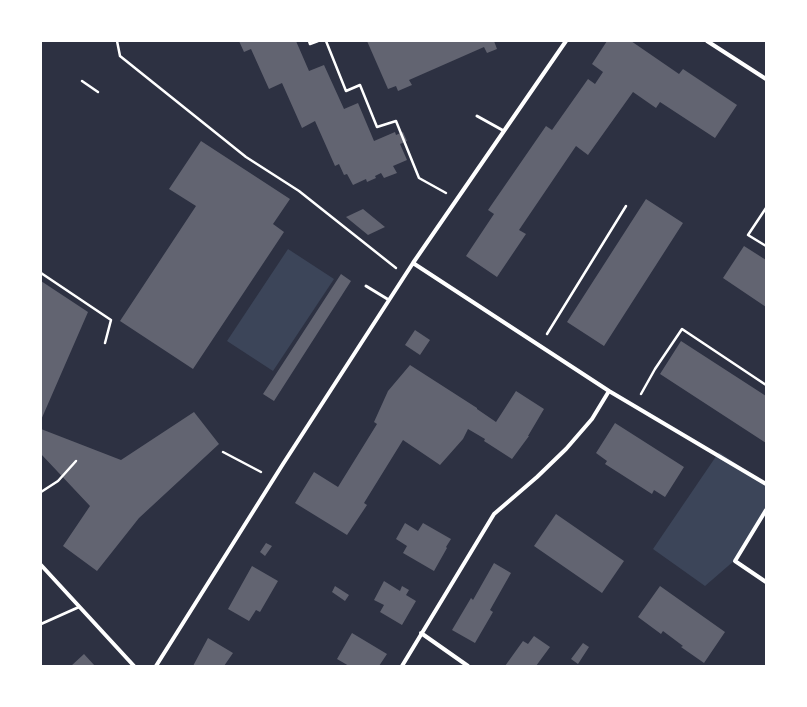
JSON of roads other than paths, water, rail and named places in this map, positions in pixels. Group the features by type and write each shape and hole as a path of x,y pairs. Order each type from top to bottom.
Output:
{"street":[{"path":"156,666 413,262 566,41"},
{"path":"707,41 766,79"},
{"path":"413,262 609,391 766,484"},
{"path":"402,666 494,514 537,477 566,449 592,419 609,391"},
{"path":"766,510 734,561 766,582"},
{"path":"41,566 134,666"},
{"path":"421,633 468,666"}],"lane":[{"path":"477,116 504,131"},
{"path":"366,286 389,300"},
{"path":"41,624 79,607"}]}
